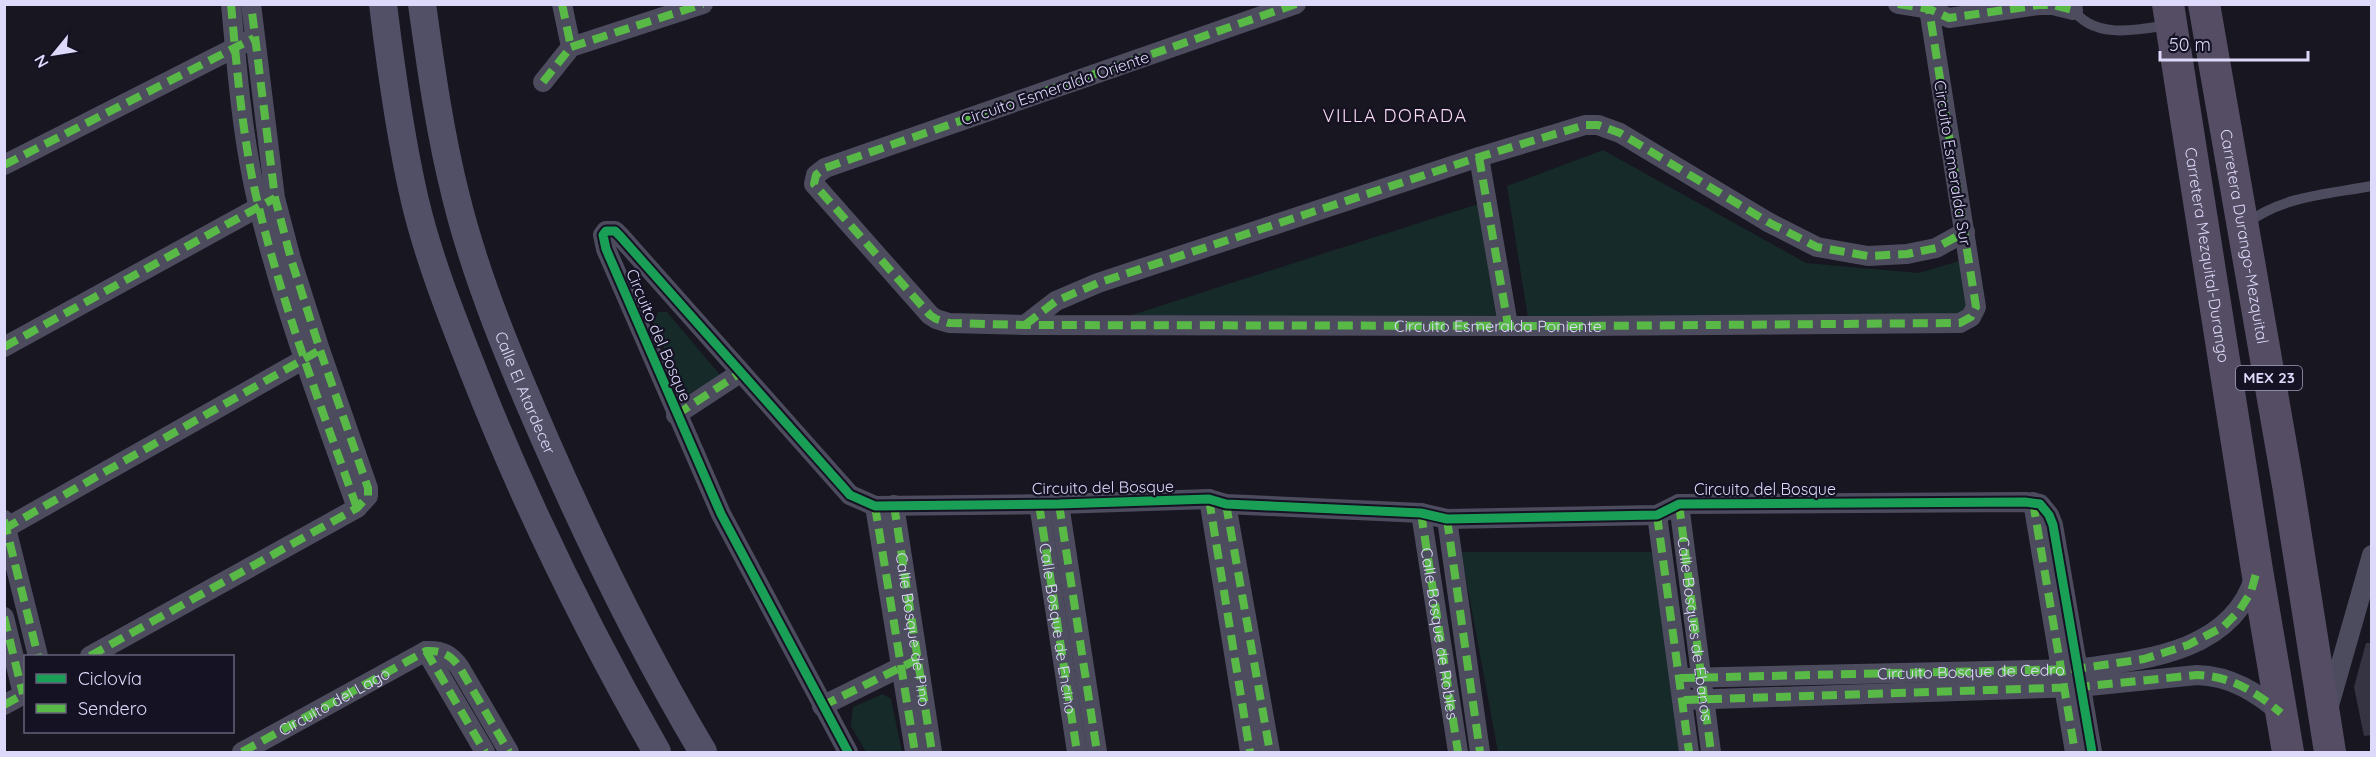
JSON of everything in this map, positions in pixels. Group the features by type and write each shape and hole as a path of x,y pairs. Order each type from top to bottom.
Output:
{"main road":[{"name":"Carretera Durango-Mezquital","path":"2204,4 2288,485 2330,753"},
{"name":"Carretera Mezquital-Durango","path":"2170,15 2288,753"}],"street":[{"path":"94,655 357,508 368,496 368,488 312,355 291,259 252,172 231,4"},
{"path":"251,4 267,202"},
{"path":"383,4 404,147 415,202 434,267 490,414 535,517 619,686 657,753"},
{"name":"Calle El Atardecer","path":"422,4 432,72 456,197 472,253 515,371 572,502 644,649 703,753"},
{"path":"562,4 571,47"},
{"path":"543,82 571,47 703,4"},
{"name":"Circuito Esmeralda Oriente","path":"936,320 814,184 816,175 825,168 1296,4"},
{"path":"1898,4 1931,7 1949,18 2039,5 2072,7"},
{"name":"Circuito Esmeralda Sur","path":"1931,7 1976,307 1971,316"},
{"path":"4,165 254,38"},
{"path":"1025,325 1056,301 1098,284 1479,157 1574,128 1598,125 1620,133 1768,222 1817,247 1868,256 1907,254 1936,248 1965,232"},
{"path":"1479,157 1508,325"},
{"path":"4,347 267,202"},
{"name":"Circuito del Bosque","path":"848,753 721,514 676,415 606,249 603,235 606,231 615,231 620,236 850,495 885,506 1217,501 1421,513 1447,519 1658,515 1679,504 2033,502 2040,504 2045,508 2053,525 2070,678 2074,753"},
{"name":"Circuito Esmeralda Poniente","path":"936,320 950,323 1025,325 1508,325 1960,323 1971,316"},
{"path":"38,655 5,525 312,355"},
{"path":"676,415 740,373"},
{"path":"1217,501 1251,702 1250,753"},
{"path":"535,517 572,502"},
{"name":"Calle Bosque de Encino","path":"1049,504 1080,711 1077,753"},
{"name":"Calle Bosques de Ébanos","path":"1679,504 1712,753"},
{"name":"Calle Bosque de Pino","path":"885,506 909,663 915,753"},
{"name":"Calle Bosque de Robles","path":"1421,513 1458,753"},
{"name":"Calle Bosques de Ébanos","path":"1658,515 1684,700 1689,753"},
{"name":"Calle Bosque de Robles","path":"1447,519 1480,753"},
{"path":"2325,722 2372,555"},
{"name":"Circuito Bosque de Cedro","path":"1684,700 1878,694 2070,678 2144,659 2204,639 2223,627 2239,611 2251,592 2257,570"},
{"path":"4,617 24,693 4,705"},
{"path":"485,753 426,651 438,650 454,660 509,753"},
{"name":"Circuito del Lago","path":"242,753 426,651"},
{"path":"2144,659 2148,679"},
{"path":"822,706 909,663"},
{"name":"Calle Bosque de Pino","path":"909,663 932,753"},
{"path":"1875,674 1878,694"},
{"name":"Circuito Bosque de Cedro","path":"1680,678 1875,674 2148,679 2213,675 2238,683 2261,696 2281,714"},
{"name":"Circuito del Bosque","path":"2070,678 2092,753"},
{"path":"1251,702 1270,753"},
{"path":"1451,707 1472,706"},
{"name":"Calle Bosque de Encino","path":"1080,711 1097,753"}],"lane":[{"path":"2072,7 2098,27 2120,32 2170,15"},
{"path":"2242,227 2262,212 2285,202 2372,186"}],"green space":[{"path":"1603,150 1806,263 1919,273 1959,261 1968,319 1528,318 1507,186"},
{"path":"1478,204 1498,330 1082,331"},
{"path":"658,312 667,312 721,376 685,396 653,324"},
{"path":"1461,552 1660,552 1687,752 1498,752"},
{"path":"883,694 891,699 902,752 866,752 851,726 853,707"}],"building":[{"path":"2366,643 2372,643 2372,735 2364,736 2354,687"}],"marked path":[{"path":"231,4 238,81 253,184 292,322 357,508"},
{"path":"92,655 357,508 368,496 368,488 291,259 275,198 251,4"},
{"path":"562,4 571,47"},
{"path":"571,47 703,4"},
{"path":"1296,4 825,168 816,175 814,184 930,315 949,323 1582,326 1960,323 1971,317 1976,307 1929,9"},
{"path":"1898,4 1929,9 1949,18 2039,5 2053,5 2073,10"},
{"path":"4,165 254,38"},
{"path":"543,82 571,47"},
{"path":"1025,325 1056,301 1098,283 1479,157 1585,125 1598,125 1620,133 1768,222 1817,247 1868,256 1907,254 1936,248 1965,232"},
{"path":"1479,157 1508,325"},
{"path":"4,347 275,198"},
{"path":"4,529 320,350"},
{"path":"676,415 740,373"},
{"path":"1209,499 1250,752"},
{"path":"2033,502 2075,752"},
{"path":"1039,504 1077,752"},
{"path":"1059,504 1097,752"},
{"path":"1226,504 1270,752"},
{"path":"1679,504 1711,752"},
{"path":"894,505 932,752"},
{"path":"875,506 915,752"},
{"path":"1421,513 1458,752"},
{"path":"1657,515 1689,752"},
{"path":"1447,519 1480,752"},
{"path":"4,520 38,655"},
{"path":"1680,678 2076,669 2144,659 2188,645 2223,627 2239,611 2251,592 2257,570"},
{"path":"4,617 23,694"},
{"path":"426,651 485,752"},
{"path":"242,752 426,651 446,654 457,663 509,752"},
{"path":"822,706 918,659"},
{"path":"1684,700 2079,687 2197,675 2221,678 2242,686 2281,713"},
{"path":"4,705 24,694"}],"cycle path":[{"path":"848,752 721,514 606,249 603,235 606,231 615,231 620,236 850,495 875,506 1059,504 1209,499 1226,504 1421,513 1447,519 1657,515 1679,504 2025,502 2040,504 2049,515 2053,525 2092,752"}],"district":[{"name":"VILLA DORADA","path":"1395,116"}]}
